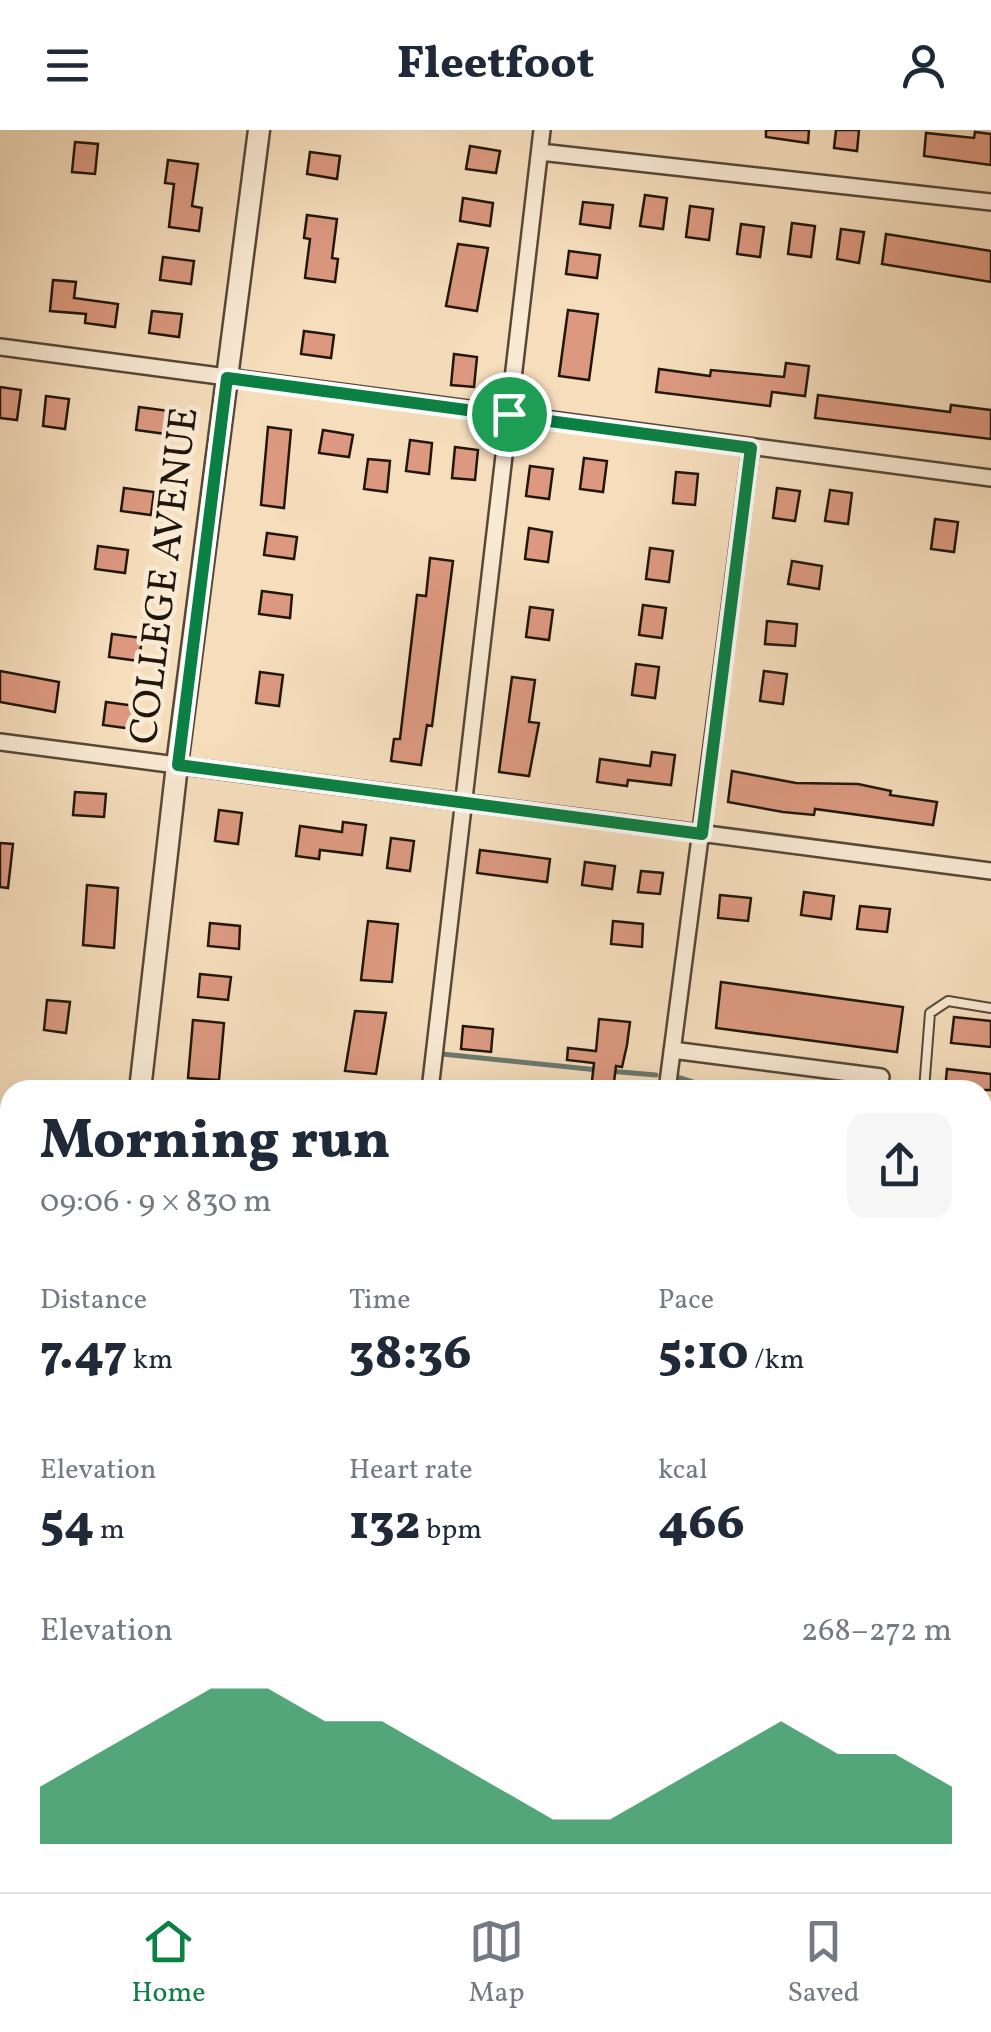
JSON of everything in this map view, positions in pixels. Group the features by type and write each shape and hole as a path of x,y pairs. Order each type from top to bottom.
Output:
{"street":[{"name":"COLLEGE AVENUE","path":"141,1080 259,130"},
{"path":"431,1080 542,130"},
{"path":"540,152 991,202"},
{"path":"0,347 991,478"},
{"path":"668,1080 751,448"},
{"path":"0,742 991,872"},
{"path":"672,1050 881,1077"}],"lane":[{"path":"925,1080 930,1012 948,1000 991,1008"}],"building":[{"path":"766,130 809,130 808,143 766,137"},
{"path":"836,130 859,130 857,151 834,148"},
{"path":"975,132 991,134 991,165 924,156 926,133 974,138"},
{"path":"75,142 98,144 95,174 72,172"},
{"path":"470,146 500,151 496,173 466,169"},
{"path":"310,152 340,156 337,179 307,174"},
{"path":"168,160 198,164 192,206 202,208 199,231 169,227 174,184 165,183"},
{"path":"645,195 667,198 663,229 640,226"},
{"path":"463,198 493,203 490,226 460,221"},
{"path":"583,202 613,205 610,228 580,224"},
{"path":"690,206 713,209 709,240 686,237"},
{"path":"307,215 337,219 332,258 338,259 335,282 305,278 310,239 304,238"},
{"path":"792,223 815,226 811,257 788,254"},
{"path":"741,224 764,227 760,257 737,254"},
{"path":"841,229 864,232 859,263 837,259"},
{"path":"886,234 991,251 991,282 882,264"},
{"path":"458,244 488,248 477,311 446,306"},
{"path":"569,251 600,255 597,278 566,274"},
{"path":"163,257 194,261 191,284 160,280"},
{"path":"53,280 76,282 74,298 118,304 115,327 85,323 86,314 50,311"},
{"path":"568,310 598,314 589,380 559,376"},
{"path":"152,311 182,314 179,337 149,333"},
{"path":"304,331 334,335 331,358 301,354"},
{"path":"454,354 477,357 474,387 451,385"},
{"path":"786,363 809,366 805,396 772,392 770,406 656,392 659,369 710,376 711,370 784,377"},
{"path":"0,387 21,390 17,420 0,418"},
{"path":"818,395 950,412 951,405 991,410 991,439 815,418"},
{"path":"46,396 69,399 65,429 43,426"},
{"path":"139,407 169,411 166,434 136,430"},
{"path":"268,427 291,430 284,508 261,505"},
{"path":"323,430 353,435 349,457 319,453"},
{"path":"410,440 432,443 429,474 406,471"},
{"path":"455,447 478,450 475,480 452,478"},
{"path":"584,458 607,461 603,492 580,489"},
{"path":"368,459 390,461 387,492 364,489"},
{"path":"530,466 553,469 549,499 526,496"},
{"path":"676,472 698,474 695,505 673,503"},
{"path":"124,488 154,492 151,515 121,511"},
{"path":"777,488 800,491 795,521 773,518"},
{"path":"830,490 852,493 848,524 825,521"},
{"path":"935,519 958,522 954,552 931,549"},
{"path":"529,528 552,532 548,562 525,559"},
{"path":"267,533 297,537 294,559 264,555"},
{"path":"98,546 128,550 125,573 95,569"},
{"path":"650,548 673,551 669,582 646,579"},
{"path":"430,558 453,561 432,726 427,725 421,765 391,761 394,739 400,739 417,595 426,596"},
{"path":"792,561 822,566 819,589 788,584"},
{"path":"262,591 292,595 290,618 259,614"},
{"path":"643,605 666,608 662,638 639,635"},
{"path":"530,607 553,610 549,640 526,637"},
{"path":"767,621 797,624 795,646 765,644"},
{"path":"112,634 142,638 139,661 109,657"},
{"path":"636,664 659,667 655,698 632,695"},
{"path":"0,671 59,682 55,712 0,702"},
{"path":"764,671 787,674 783,704 760,701"},
{"path":"260,672 283,675 279,706 256,703"},
{"path":"512,677 535,680 529,722 539,723 529,776 499,772"},
{"path":"106,702 136,706 133,729 103,725"},
{"path":"652,752 675,755 671,785 628,780 627,786 597,782 600,759 650,766"},
{"path":"732,771 796,783 858,784 891,791 890,795 937,802 933,825 815,809 814,815 783,812 728,802"},
{"path":"75,792 106,794 104,817 73,815"},
{"path":"219,810 242,813 238,844 215,841"},
{"path":"343,822 366,825 362,855 320,850 319,859 296,856 300,826 342,832"},
{"path":"391,838 414,841 410,871 387,868"},
{"path":"0,843 13,844 8,888 0,887"},
{"path":"480,850 550,859 547,882 477,873"},
{"path":"585,862 615,866 612,889 582,885"},
{"path":"641,871 663,873 660,894 638,892"},
{"path":"87,885 118,888 114,948 83,945"},
{"path":"804,892 834,896 831,919 801,915"},
{"path":"720,895 751,898 748,921 718,918"},
{"path":"860,906 890,909 887,932 857,929"},
{"path":"368,921 398,924 392,982 361,980"},
{"path":"613,921 643,924 642,947 611,944"},
{"path":"210,923 240,926 239,949 208,946"},
{"path":"200,974 231,977 228,1000 198,997"},
{"path":"721,982 903,1007 897,1052 716,1028"},
{"path":"47,1000 70,1002 66,1033 44,1030"},
{"path":"355,1011 386,1013 376,1074 345,1071"},
{"path":"954,1017 991,1021 991,1047 951,1043"},
{"path":"599,1019 630,1022 622,1067 616,1066 614,1080 592,1080 594,1063 567,1060 568,1048 596,1051"},
{"path":"193,1020 224,1023 219,1080 188,1078"},
{"path":"463,1026 493,1029 491,1052 461,1049"},
{"path":"947,1069 991,1074 991,1080 946,1080"}],"waterway":[{"path":"442,1054 598,1070"},
{"path":"609,1071 656,1075"},
{"path":"677,1077 686,1080"}],"route":[{"path":"227,378 509,414 751,448 702,834 178,765 227,378"}]}
